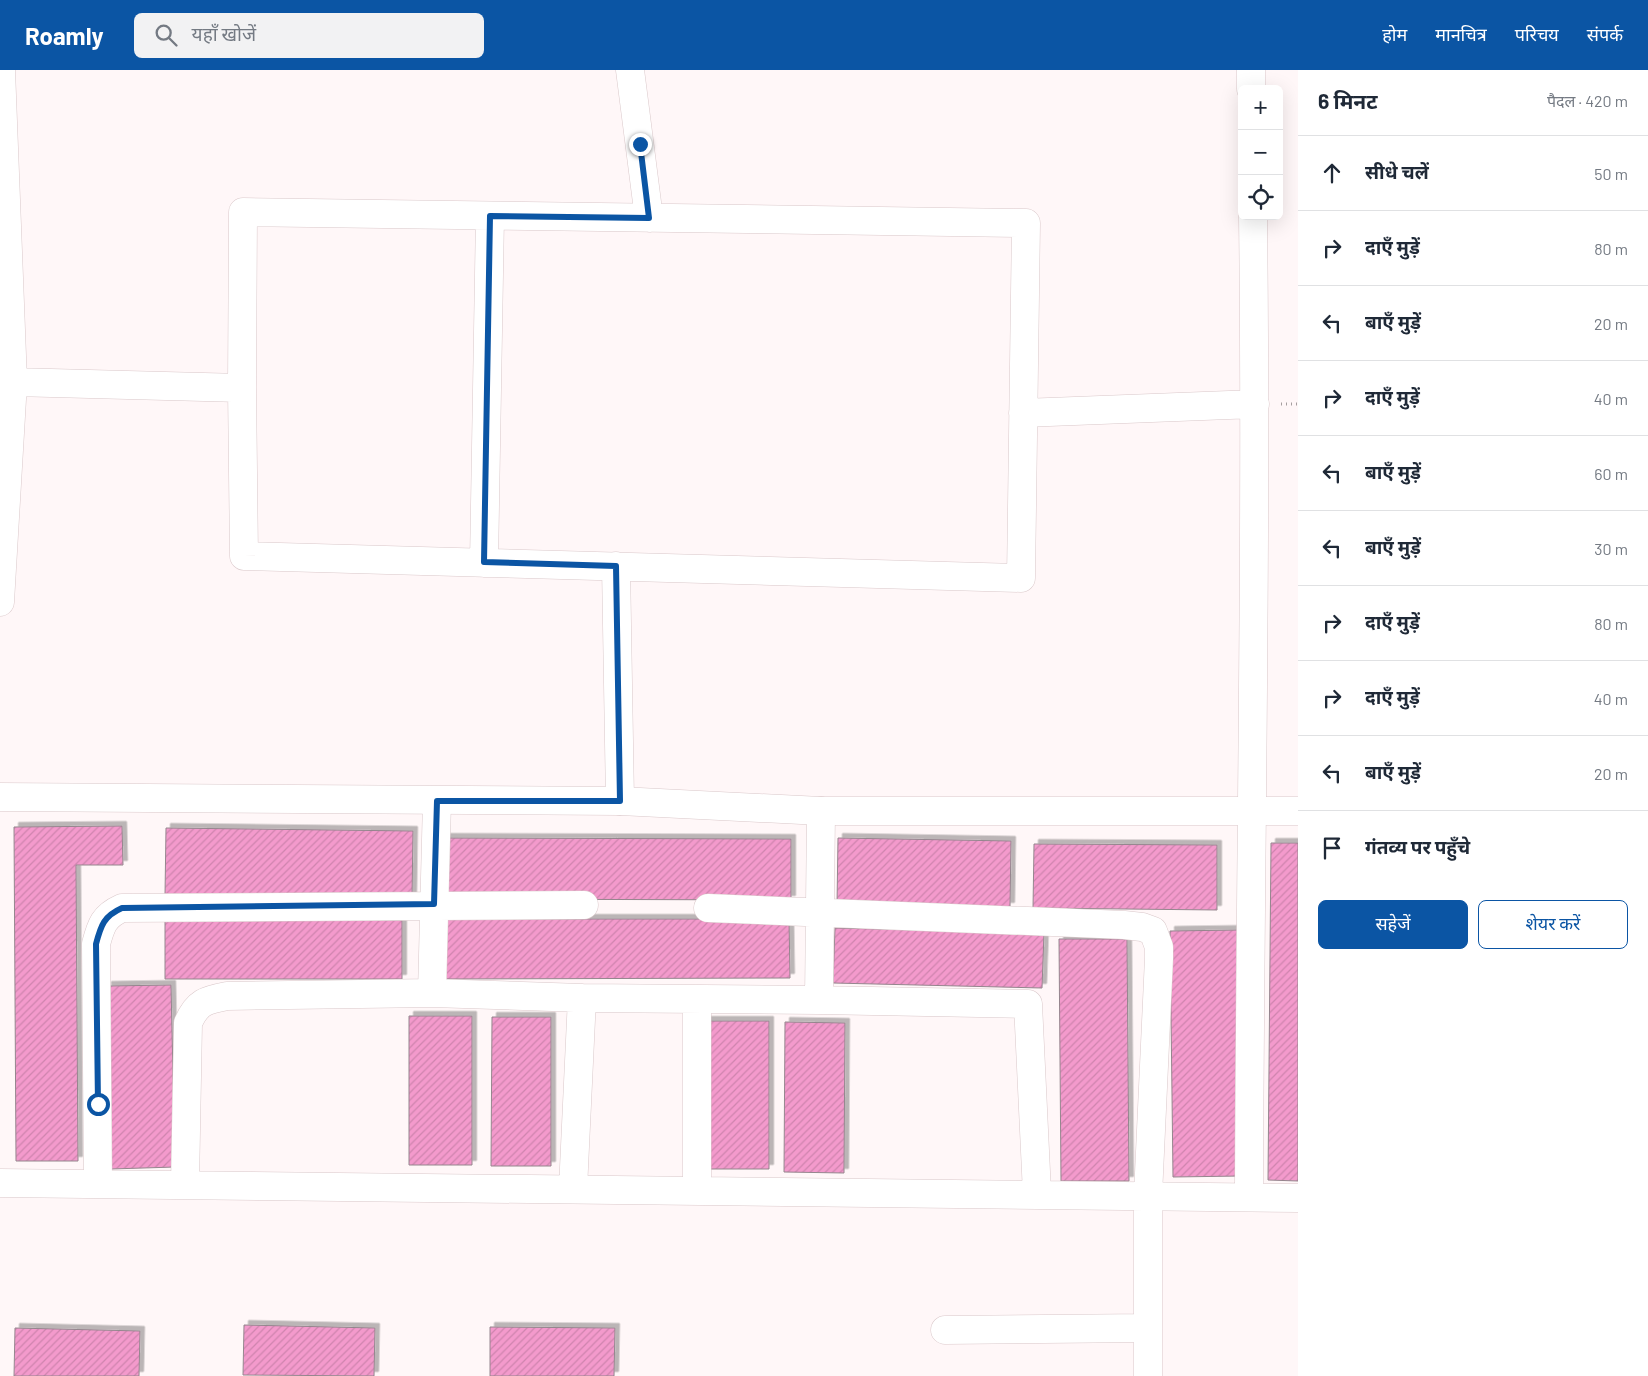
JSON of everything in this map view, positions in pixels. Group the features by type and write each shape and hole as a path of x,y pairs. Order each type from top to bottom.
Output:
{"street":[{"path":"0,602 2,541 13,382 3,216 1,70"},
{"path":"630,70 649,218"},
{"path":"1251,70 1251,85"},
{"path":"243,212 490,216 1026,223 1020,578 244,556 242,388 243,212"},
{"path":"484,562 490,216"},
{"path":"1249,1195 1250,811 1255,404 1253,220"},
{"path":"13,382 242,388"},
{"path":"1023,412 1255,404"},
{"path":"616,566 620,801"},
{"path":"0,797 620,801 821,811 1298,811"},
{"path":"432,993 437,801"},
{"path":"819,1000 818,913 821,811"},
{"path":"98,1184 96,944 104,919 110,913 122,908 434,904 584,905"},
{"path":"708,908 1124,925 1142,926 1153,931 1159,947 1159,958 1148,1195 1148,1376"},
{"path":"185,1184 188,1023 193,1011 206,1000 228,996 432,993 582,998 1028,1004 1037,1193"},
{"path":"573,1189 582,998"},
{"path":"696,999 697,1191"},
{"path":"0,1183 1249,1195 1298,1198"},
{"path":"945,1330 1148,1328"}],"building":[{"path":"122,826 123,865 76,865 78,1161 16,1161 14,827"},
{"path":"166,828 413,831 412,898 165,895"},
{"path":"442,838 791,839 791,900 441,899"},
{"path":"838,838 1011,841 1010,907 837,905"},
{"path":"1271,843 1298,843 1298,1181 1268,1180"},
{"path":"1034,844 1217,845 1217,910 1033,908"},
{"path":"443,919 789,919 790,978 443,979"},
{"path":"165,920 402,920 402,979 165,979"},
{"path":"835,928 1044,933 1042,988 833,983"},
{"path":"1238,930 1241,1176 1173,1177 1170,931"},
{"path":"1059,939 1127,939 1129,1181 1061,1181"},
{"path":"171,985 175,1167 111,1169 107,986"},
{"path":"409,1016 472,1016 472,1165 409,1165"},
{"path":"492,1017 551,1017 551,1166 491,1166"},
{"path":"706,1021 769,1021 769,1169 705,1169"},
{"path":"785,1022 845,1023 844,1173 784,1172"},
{"path":"244,1325 375,1328 374,1376 243,1375"},
{"path":"490,1327 615,1328 614,1376 490,1376"},
{"path":"15,1328 140,1331 139,1376 14,1376"}],"route":[{"path":"98,1104 96,944 104,919 110,913 122,908 434,904 437,801 620,801 616,566 484,562 490,216 649,218 640,144"}]}
